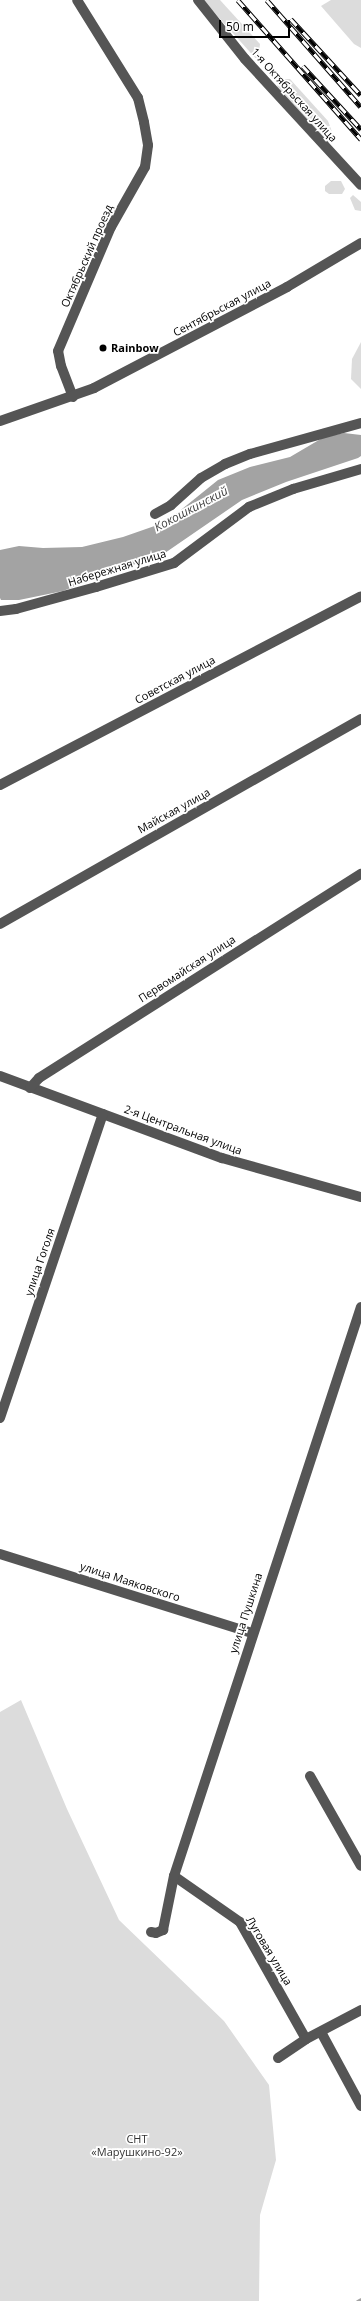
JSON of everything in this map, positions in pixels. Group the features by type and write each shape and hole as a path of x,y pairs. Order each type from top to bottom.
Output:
{"street":[{"name":"Октябрьский проезд","path":"73,397 61,366 58,351 111,227 145,167 148,145 138,98 77,0"},
{"name":"1-я Октябрьская улица","path":"198,0 241,54 361,185"},
{"name":"Сентябрьская улица","path":"0,421 73,397 112,379 235,315 361,243"},
{"path":"155,514 171,505 201,478 225,464 250,454 361,423"},
{"name":"Набережная улица","path":"0,611 16,609 174,563 249,508 293,489 361,469"},
{"name":"Советская улица","path":"0,785 361,596"},
{"name":"Майская улица","path":"0,924 361,719"},
{"name":"Первомайская улица","path":"30,1088 39,1078 361,874"},
{"name":"2-я Центральная улица","path":"0,1076 222,1158 361,1197"},
{"name":"улица Гоголя","path":"0,1418 104,1114"},
{"name":"улица Пушкина","path":"151,1932 156,1933 163,1930 174,1876 252,1633 361,1307"},
{"name":"улица Маяковского","path":"0,1554 252,1633"},
{"path":"310,1776 361,1866"},
{"name":"Луговая улица","path":"174,1876 240,1922 306,2039"},
{"path":"278,2058 306,2039 361,2010"},
{"path":"321,2032 361,2106"}],"green space":[{"path":"203,0 220,0 260,44 258,61"},
{"path":"331,0 361,0 361,48 354,44 321,6"},
{"path":"284,79 290,79 328,121 335,140 327,142 277,86"},
{"path":"331,181 341,181 345,189 342,194 329,194 325,191 325,186"},
{"path":"353,195 361,202 361,211 355,210 350,198"},
{"path":"361,342 361,389 351,379 352,359"},
{"name":"СНТ «Марушкино-92»","path":"21,1700 67,1809 119,1920 224,2021 269,2085 276,2160 260,2215 259,2301 0,2301 0,1712"}],"water":[{"name":"Кокошкинский","path":"344,433 361,435 361,456 286,482 242,500 162,555 63,591 19,600 1,600 0,598 0,550 19,546 43,548 82,547 123,537 166,522 218,480 250,467 290,457 324,437"}],"waterway":[{"path":"357,2301 361,2299"}],"railway":[{"path":"238,0 361,139"},
{"path":"267,0 361,107"},
{"path":"291,19 361,95"},
{"path":"303,66 361,129"}],"place":[{"name":"Rainbow","path":"103,348"}]}
